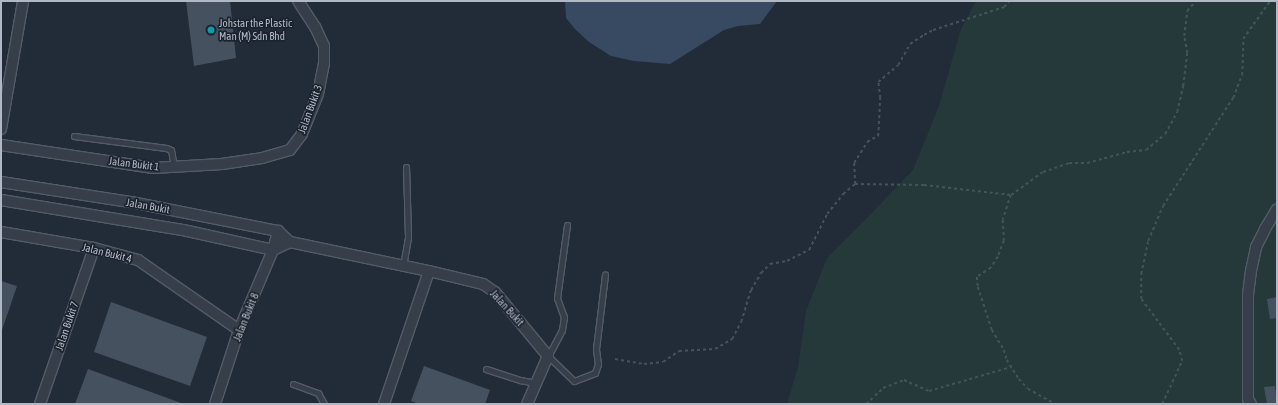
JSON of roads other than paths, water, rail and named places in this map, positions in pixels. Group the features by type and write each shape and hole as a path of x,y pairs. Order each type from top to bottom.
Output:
{"street":[{"path":"1,129 23,1"},
{"name":"Jalan Bukit 3","path":"290,150 302,134 318,94 324,63 324,46 316,27 298,1"},
{"name":"Jalan Bukit 1","path":"1,145 153,168 222,164 262,158 290,150"},
{"name":"Jalan Bukit","path":"1,182 136,203 278,231"},
{"name":"Jalan Bukit","path":"1,200 175,229 273,250"},
{"path":"1248,402 1248,295 1251,271 1256,247 1264,229 1277,209"},
{"path":"273,250 290,242 278,231"},
{"name":"Jalan Bukit 8","path":"215,404 240,330 273,250 278,231"},
{"name":"Jalan Bukit 4","path":"1,232 94,248 138,260 240,330"},
{"name":"Jalan Bukit","path":"290,242 429,271 483,284 495,292 548,356"},
{"name":"Jalan Bukit 7","path":"40,404 94,248"},
{"path":"384,404 429,271"},
{"path":"527,404 548,356"}],"lane":[{"path":"74,136 166,148 171,150 174,167"},
{"path":"402,266 408,237 406,167"},
{"path":"567,225 558,298 564,317 562,330 548,356 574,381 595,373 598,364 596,349 605,274"},
{"path":"486,369 520,380 536,383"},
{"path":"294,384 318,393 324,404"}],"water":[{"path":"565,1 777,1 760,24 738,26 724,30 670,64 634,61 611,56 589,42 575,29 566,18"}],"place":[{"name":"Johstar the Plastic Man (M) Sdn Bhd","path":"211,30"}]}
